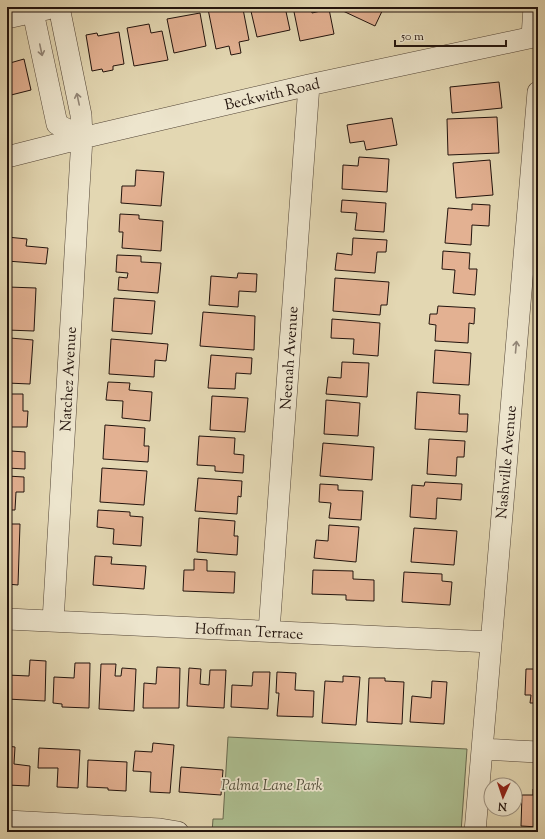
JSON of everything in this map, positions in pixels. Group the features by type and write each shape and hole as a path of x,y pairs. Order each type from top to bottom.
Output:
{"street":[{"path":"7,18 58,7"},
{"name":"Natchez Avenue","path":"53,621 82,138 81,115 58,7"},
{"path":"534,7 535,37"},
{"path":"33,12 57,124 82,138"},
{"name":"Beckwith Road","path":"7,157 309,85 535,37"},
{"name":"Neenah Avenue","path":"269,632 309,85"},
{"name":"Nashville Avenue","path":"475,832 538,92"},
{"name":"Hoffman Terrace","path":"7,619 491,642"},
{"path":"482,749 538,752"},
{"path":"7,821 160,829 178,832"}],"green space":[{"name":"Palma Lane Park","path":"228,737 467,749 461,832 212,832 213,819 223,819"}],"building":[{"path":"228,7 229,11 243,9 249,40 239,42 241,53 231,55 229,46 216,49 208,9"},
{"path":"250,7 285,7 290,30 257,37"},
{"path":"293,7 311,7 312,13 329,9 334,34 300,41"},
{"path":"345,7 384,7 375,26 343,11"},
{"path":"200,13 206,46 174,53 167,19"},
{"path":"149,24 151,33 162,31 168,60 134,66 127,28"},
{"path":"119,32 124,64 113,66 113,70 103,72 102,69 92,71 86,35 97,33 98,36"},
{"path":"7,54 10,63 24,59 31,90 7,96"},
{"path":"499,82 502,108 452,113 450,87"},
{"path":"497,117 499,153 448,155 447,119"},
{"path":"392,118 397,145 366,150 364,141 350,143 347,125"},
{"path":"359,157 389,159 387,192 342,189 343,165 358,166"},
{"path":"490,160 493,195 456,198 453,163"},
{"path":"136,170 164,172 161,206 121,203 122,186 135,186"},
{"path":"342,200 386,203 384,232 355,230 357,213 341,212"},
{"path":"472,204 490,205 489,226 472,225 471,245 445,243 448,208 472,210"},
{"path":"120,214 139,215 139,219 163,221 161,251 122,248 123,232 119,232"},
{"path":"7,237 27,239 26,246 48,248 46,264 7,261"},
{"path":"353,238 387,240 386,252 377,252 375,273 335,270 337,253 352,255"},
{"path":"443,251 470,253 469,269 477,269 475,295 453,293 455,270 442,269"},
{"path":"117,255 141,256 141,262 161,263 158,293 118,290 119,277 127,278 128,273 116,272"},
{"path":"238,273 257,274 256,292 239,291 238,307 209,305 211,276 237,278"},
{"path":"335,278 389,282 387,305 381,305 380,315 333,311"},
{"path":"8,287 36,288 34,331 7,330"},
{"path":"114,298 155,301 152,334 112,331"},
{"path":"438,306 475,308 474,324 469,323 468,343 435,341 436,325 429,324 430,314 437,314"},
{"path":"203,312 255,316 254,350 200,346"},
{"path":"332,319 380,323 378,356 353,354 354,339 331,338"},
{"path":"10,338 33,340 30,384 7,383 7,354 9,354"},
{"path":"111,339 168,344 166,361 155,360 154,377 109,374"},
{"path":"435,350 471,353 469,385 433,383"},
{"path":"211,355 252,358 251,374 236,373 235,389 208,388"},
{"path":"342,362 369,363 367,397 326,394 328,377 341,378"},
{"path":"108,382 130,383 129,390 152,392 150,421 122,418 123,401 106,400"},
{"path":"417,392 460,395 459,414 468,414 467,432 415,429"},
{"path":"7,394 23,394 23,411 28,411 27,427 7,427"},
{"path":"212,396 248,398 245,432 210,430"},
{"path":"326,400 360,403 358,436 324,434"},
{"path":"105,425 145,428 144,446 149,446 148,462 103,459"},
{"path":"7,435 11,435 11,451 25,452 25,469 7,468"},
{"path":"199,436 235,438 234,454 244,455 243,473 215,471 215,466 197,465"},
{"path":"429,439 465,441 464,457 457,457 456,476 427,474"},
{"path":"323,443 374,447 372,480 320,476"},
{"path":"102,468 147,471 144,505 100,502"},
{"path":"7,476 24,477 24,492 16,492 15,510 7,510"},
{"path":"198,478 242,481 241,497 238,496 237,514 195,511"},
{"path":"425,482 462,484 461,500 437,498 436,519 410,517 412,485 424,486"},
{"path":"320,484 338,485 338,490 363,491 361,520 329,518 331,503 319,502"},
{"path":"98,510 130,512 130,516 143,517 141,546 113,544 114,529 97,527"},
{"path":"199,518 235,521 234,536 238,536 237,555 197,552"},
{"path":"7,524 20,524 18,585 7,584"},
{"path":"329,525 359,527 356,562 314,558 316,540 328,541"},
{"path":"414,528 457,531 454,565 411,562"},
{"path":"95,556 112,557 111,564 146,566 144,589 93,585"},
{"path":"194,559 207,560 207,571 235,572 234,593 183,591 184,570 194,570"},
{"path":"313,570 353,571 353,579 374,580 374,601 346,600 346,595 312,594"},
{"path":"404,572 442,574 442,581 452,582 450,605 402,602"},
{"path":"30,660 46,661 45,701 7,699 7,675 29,676"},
{"path":"75,663 90,663 89,708 62,707 62,704 53,703 54,677 74,678"},
{"path":"101,664 116,664 115,676 121,676 122,668 136,669 134,711 99,709"},
{"path":"157,667 180,668 179,708 143,708 144,683 156,684"},
{"path":"189,668 201,669 200,684 209,685 210,670 226,670 224,708 187,706"},
{"path":"526,669 538,669 538,703 530,703 531,695 525,695"},
{"path":"253,672 270,672 268,709 231,707 232,685 252,686"},
{"path":"277,672 296,673 295,690 314,691 313,717 277,716 279,693 276,693"},
{"path":"343,676 360,677 356,725 322,723 325,681 343,682"},
{"path":"369,678 385,678 385,681 404,682 402,724 367,722"},
{"path":"432,681 447,682 444,724 410,722 412,696 431,698"},
{"path":"153,743 174,745 170,793 150,792 151,772 133,771 135,751 152,752"},
{"path":"7,746 15,747 14,764 30,766 29,786 7,785"},
{"path":"39,748 80,750 78,788 57,787 58,768 38,768"},
{"path":"88,760 127,762 126,791 87,787"},
{"path":"181,767 223,770 221,795 179,792"},
{"path":"533,789 538,790 538,827 521,826 521,817 523,817 523,795 533,795"}]}
